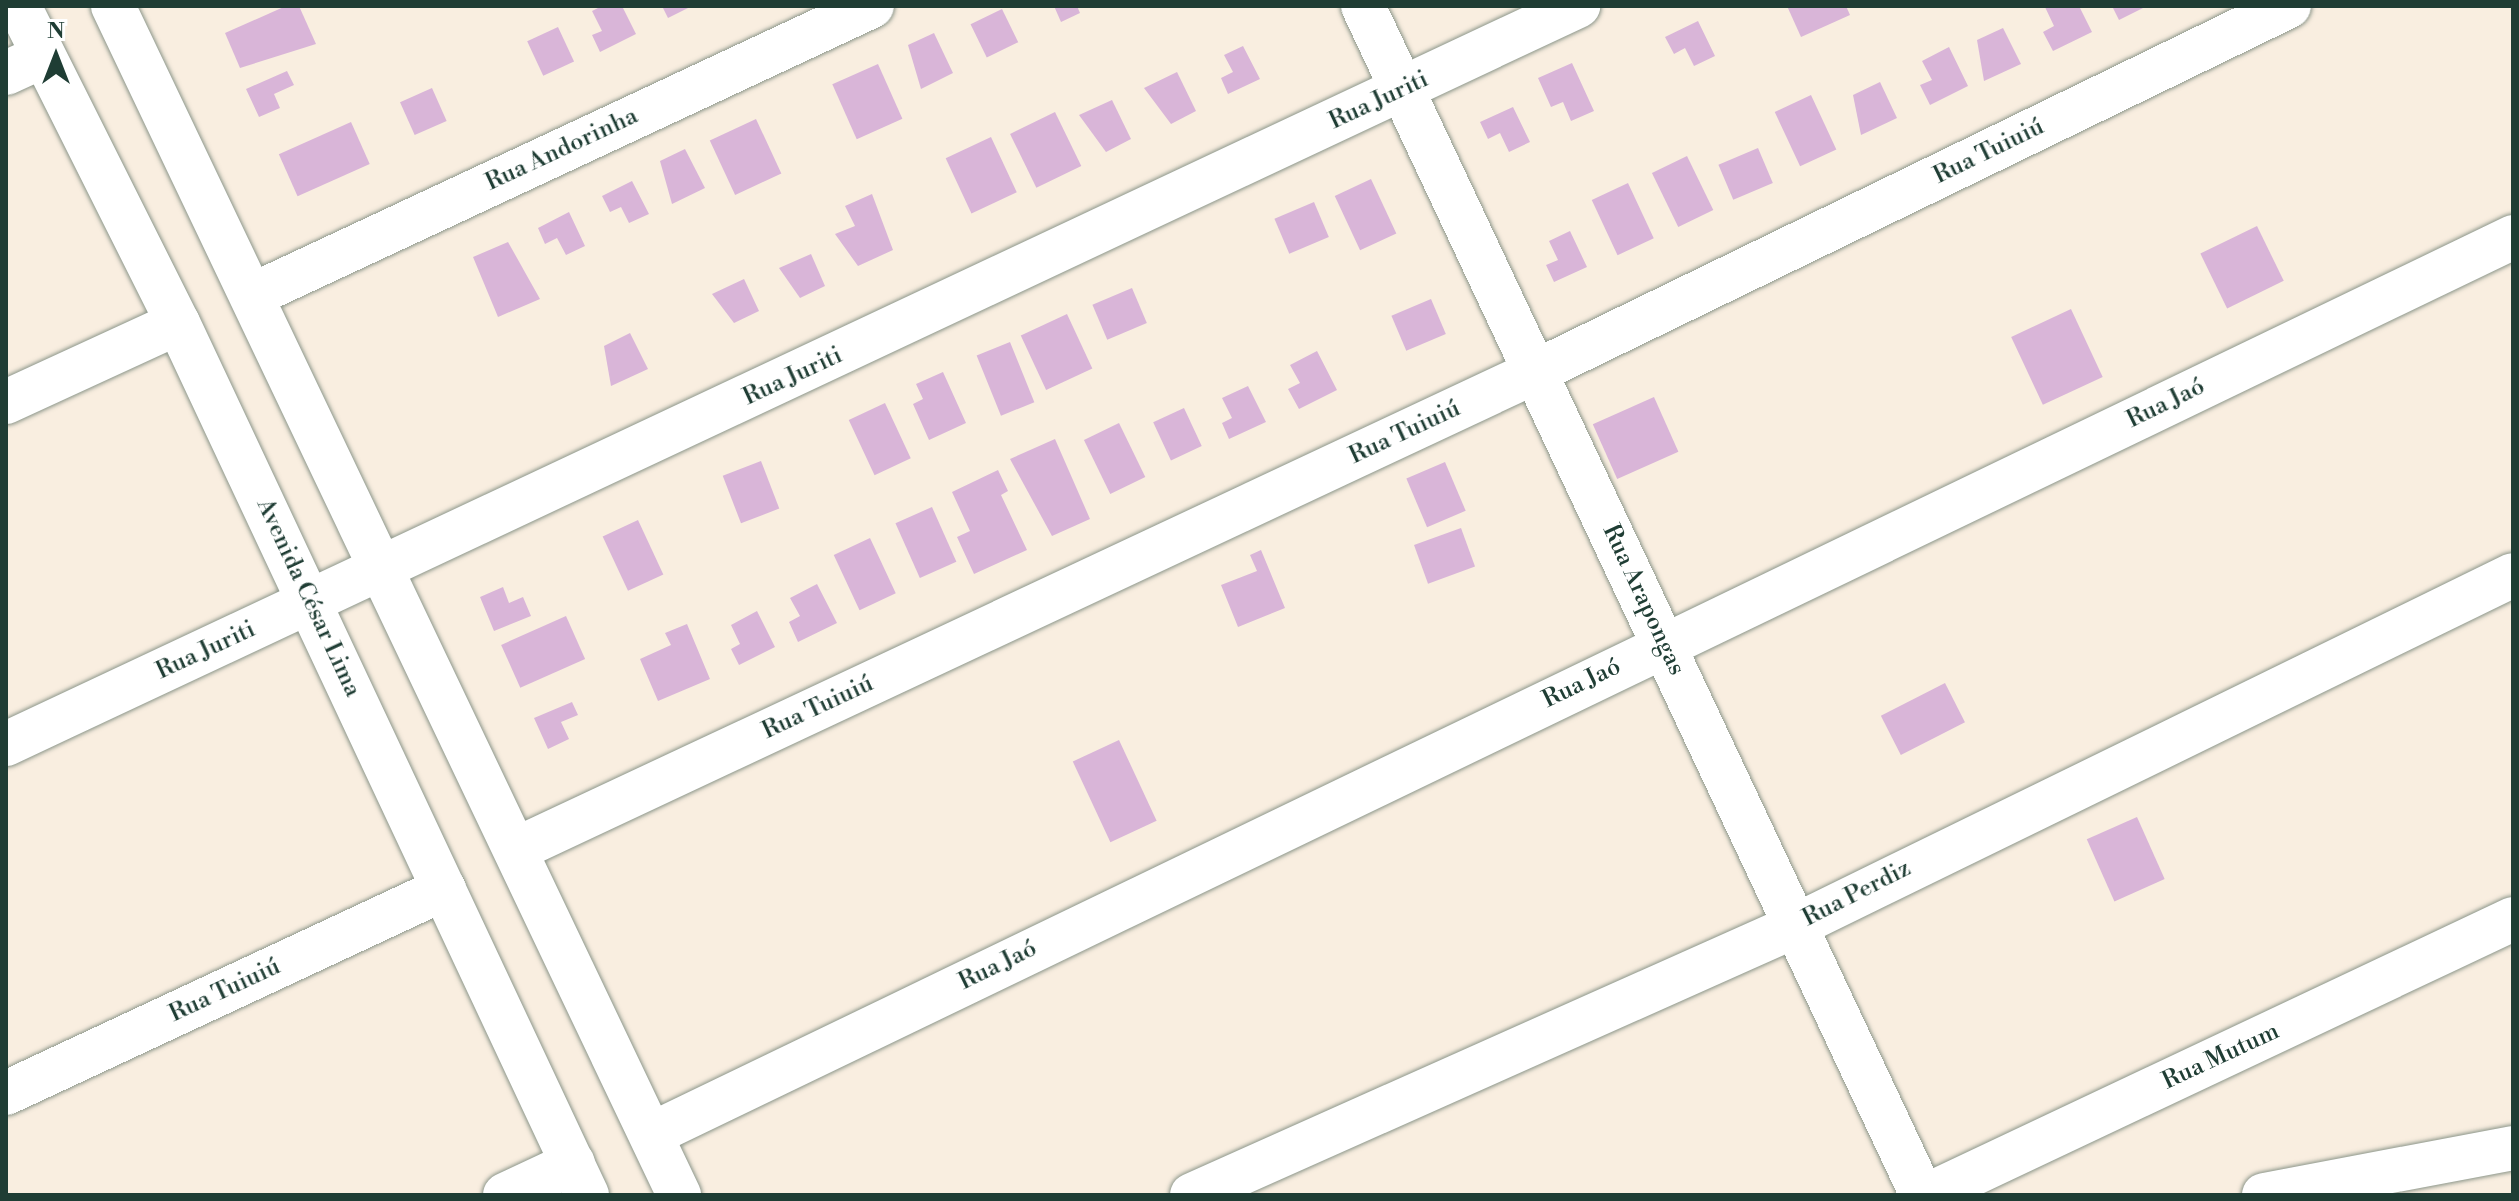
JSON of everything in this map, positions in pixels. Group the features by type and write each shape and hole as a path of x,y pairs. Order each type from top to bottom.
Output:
{"street":[{"name":"Avenida César Lima","path":"19,6 24,64 178,323 580,1179"},
{"name":"Rua Andorinha","path":"253,295 872,6"},
{"name":"Rua Arapongas","path":"1363,6 1922,1195"},
{"name":"Rua Juriti","path":"6,744 1578,6"},
{"name":"Rua Tuiuiú","path":"517,849 1535,372 2289,6"},
{"path":"123,9 253,295 679,1195"},
{"name":"Rua Jaó","path":"652,1134 2513,237"},
{"path":"6,402 178,323"},
{"name":"Rua Perdiz","path":"1192,1195 1795,926 2513,575"},
{"name":"Rua Tuiuiú","path":"6,1093 444,889"},
{"name":"Rua Mutum","path":"1928,1195 2513,919"},
{"path":"2264,1195 2513,1148"},
{"path":"505,1195 580,1179"}],"building":[{"path":"286,6 299,6 316,44 240,68 225,33"},
{"path":"602,6 622,6 636,34 600,52 592,35 602,31 592,11"},
{"path":"662,6 692,6 668,18"},
{"path":"1054,6 1077,6 1080,13 1061,22"},
{"path":"1787,6 1846,6 1850,15 1801,37"},
{"path":"2079,6 2092,32 2053,51 2043,32 2054,26 2045,7"},
{"path":"2112,6 2147,6 2119,20"},
{"path":"1002,9 1018,42 987,58 971,24"},
{"path":"1698,21 1715,56 1694,66 1685,48 1674,54 1665,37"},
{"path":"558,27 574,61 543,76 527,41"},
{"path":"2003,28 2021,64 1984,81 1977,40"},
{"path":"934,33 953,73 921,89 908,45"},
{"path":"1243,46 1260,79 1228,94 1221,78 1233,72 1224,55"},
{"path":"1949,47 1968,86 1930,105 1920,85 1932,80 1922,61"},
{"path":"1572,63 1594,111 1571,121 1563,102 1551,107 1538,78"},
{"path":"878,64 902,119 857,139 832,84"},
{"path":"287,71 294,85 274,94 280,108 259,117 246,89"},
{"path":"1177,72 1196,111 1171,124 1144,88"},
{"path":"1880,82 1897,118 1861,135 1853,95"},
{"path":"432,88 447,121 415,135 400,102"},
{"path":"1811,95 1836,149 1800,166 1775,112"},
{"path":"1112,100 1131,139 1106,152 1079,115"},
{"path":"1513,107 1530,142 1509,152 1500,133 1488,139 1480,122"},
{"path":"1055,112 1081,166 1036,188 1010,134"},
{"path":"756,119 781,173 735,195 710,141"},
{"path":"351,122 370,164 298,196 279,154"},
{"path":"991,137 1017,192 971,213 946,158"},
{"path":"1758,148 1773,183 1733,200 1718,165"},
{"path":"685,149 705,188 672,204 660,161"},
{"path":"1687,156 1713,210 1678,227 1652,173"},
{"path":"1371,179 1396,233 1360,250 1335,196"},
{"path":"632,181 649,214 629,223 621,207 610,212 602,196"},
{"path":"1628,183 1654,238 1618,255 1592,200"},
{"path":"872,194 893,250 858,266 835,234 855,226 845,206"},
{"path":"1314,202 1329,237 1289,254 1274,219"},
{"path":"569,212 585,246 566,255 557,238 545,244 538,228"},
{"path":"2257,226 2284,281 2227,308 2200,254"},
{"path":"1570,231 1587,267 1554,282 1546,265 1558,260 1549,241"},
{"path":"508,242 540,299 498,317 473,257"},
{"path":"811,254 825,286 800,298 779,268"},
{"path":"744,279 759,311 734,323 712,294"},
{"path":"1132,288 1147,323 1107,340 1092,305"},
{"path":"1431,299 1446,334 1406,351 1391,316"},
{"path":"2071,309 2103,377 2043,405 2011,337"},
{"path":"1067,314 1092,368 1046,390 1021,336"},
{"path":"630,333 648,369 611,386 604,346"},
{"path":"1010,342 1034,402 1001,416 977,355"},
{"path":"1317,351 1337,390 1299,409 1288,389 1300,383 1290,365"},
{"path":"943,372 966,423 929,440 913,404 923,399 916,384"},
{"path":"1248,386 1266,422 1229,439 1222,423 1232,418 1222,398"},
{"path":"1654,397 1678,452 1617,479 1593,424"},
{"path":"885,403 911,458 875,475 849,420"},
{"path":"1184,408 1202,446 1171,460 1153,422"},
{"path":"1119,423 1145,477 1110,494 1084,440"},
{"path":"1055,439 1090,519 1052,536 1010,459"},
{"path":"761,461 779,509 741,523 723,476"},
{"path":"1445,462 1466,511 1427,527 1406,478"},
{"path":"998,470 1008,491 1001,495 1027,550 974,574 957,537 970,531 952,492"},
{"path":"932,507 956,562 920,578 895,523"},
{"path":"638,520 663,574 628,591 603,536"},
{"path":"1461,528 1475,567 1428,584 1414,545"},
{"path":"870,538 896,593 860,610 834,555"},
{"path":"1261,550 1285,608 1238,627 1221,585 1257,571 1250,555"},
{"path":"817,584 837,623 798,642 789,622 800,616 790,598"},
{"path":"503,587 509,603 523,597 531,616 494,631 480,597"},
{"path":"757,611 775,647 739,665 731,649 740,644 731,625"},
{"path":"566,616 585,659 520,688 501,645"},
{"path":"687,624 710,679 658,701 640,659 671,645 665,633"},
{"path":"1945,683 1965,722 1901,755 1881,716"},
{"path":"572,702 578,715 561,722 569,739 548,749 534,718"},
{"path":"1119,740 1157,821 1110,842 1073,762"},
{"path":"2137,817 2165,879 2114,901 2087,839"}]}
